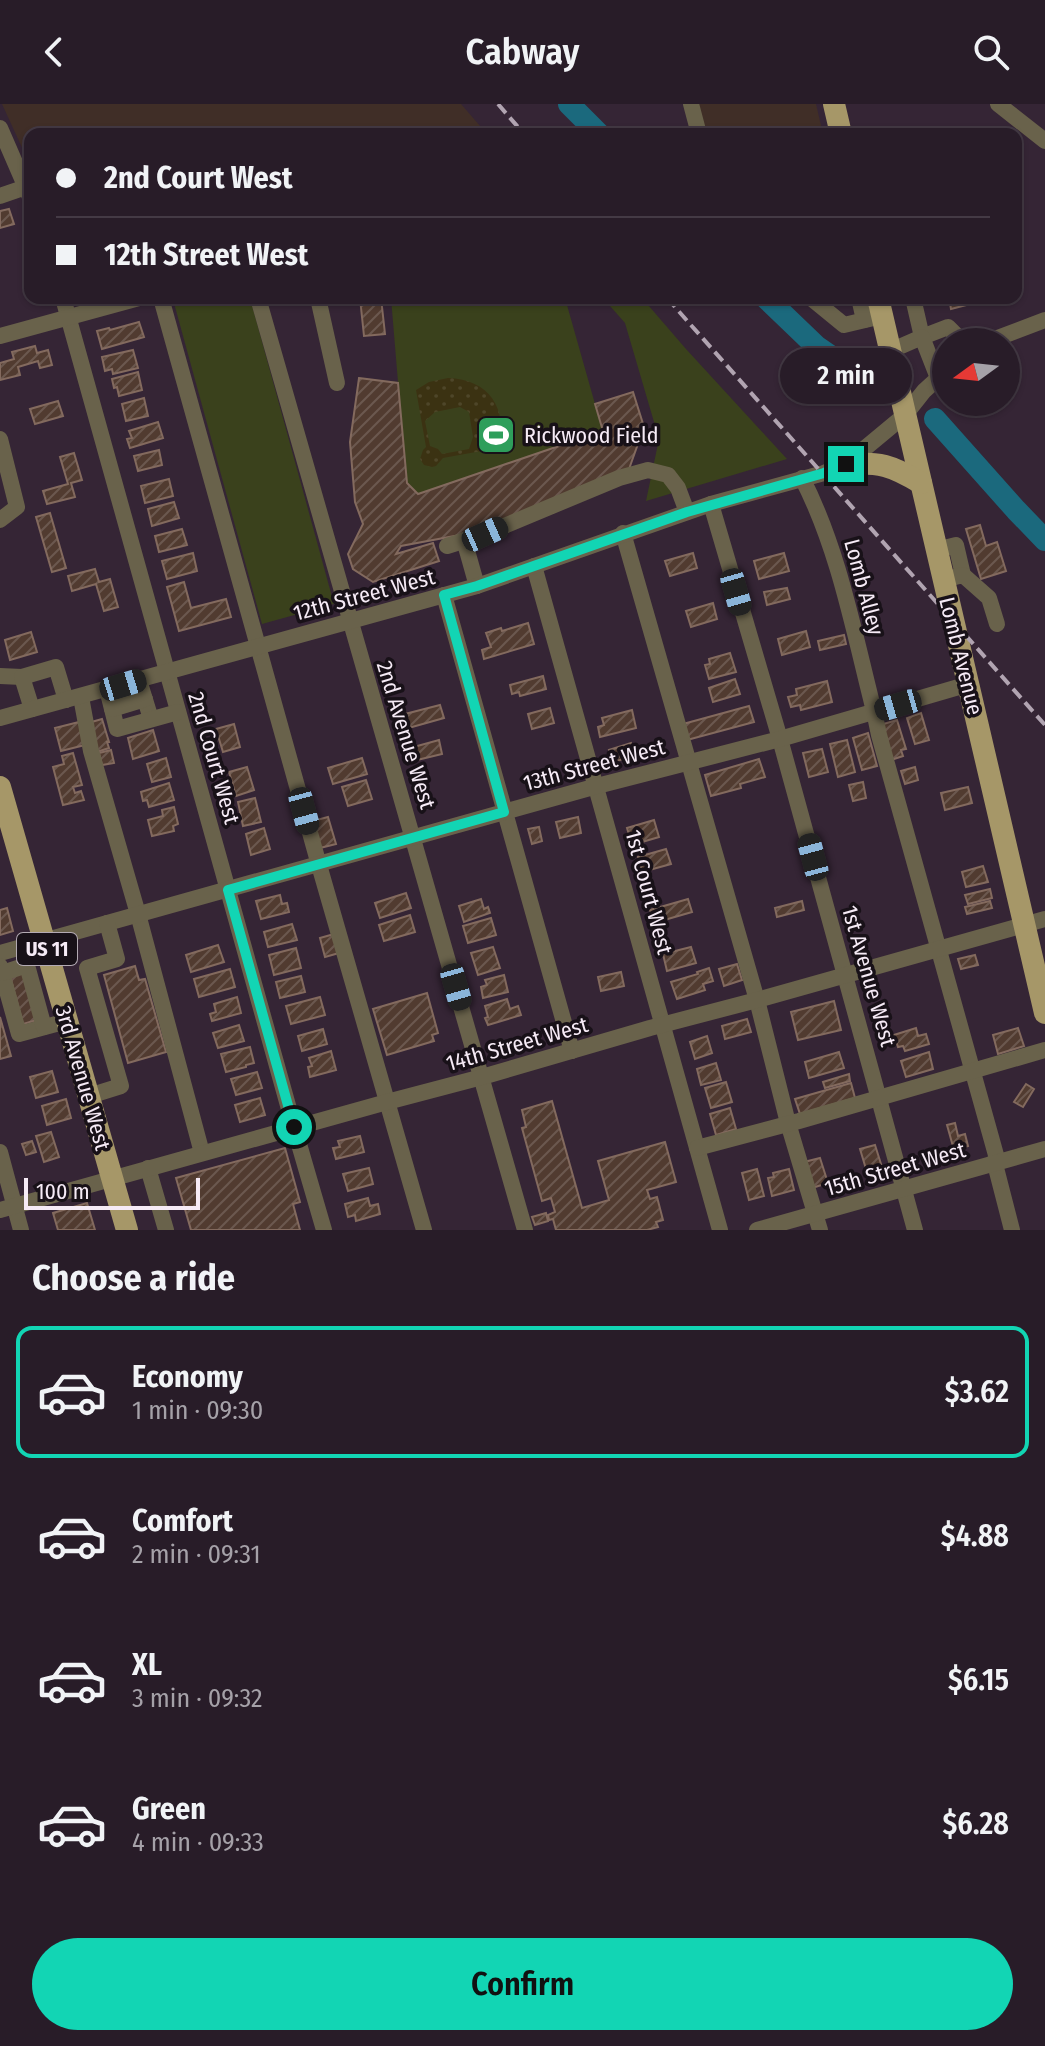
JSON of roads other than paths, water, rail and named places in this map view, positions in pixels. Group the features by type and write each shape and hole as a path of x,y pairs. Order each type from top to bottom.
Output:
{"main road":[{"path":"837,106 840,128"},
{"name":"Lomb Avenue","path":"875,311 890,351 936,550 953,577 969,684 1035,922 1045,1013"},
{"path":"846,464 872,462 887,465 921,483"},
{"name":"3rd Avenue West","path":"0,787 127,1230"}],"street":[{"path":"691,104 697,128"},
{"path":"998,104 1045,141"},
{"path":"0,128 24,183"},
{"path":"0,196 24,193"},
{"name":"2nd Court West","path":"65,304 324,1230"},
{"path":"0,336 117,304"},
{"path":"163,304 424,1230"},
{"name":"2nd Avenue West","path":"260,304 525,1230"},
{"path":"319,304 337,383"},
{"path":"818,304 844,325 875,311"},
{"path":"914,304 922,337 932,356"},
{"path":"1020,329 1045,320"},
{"path":"890,351 932,333"},
{"name":"12th Street West","path":"0,718 477,586 711,504 824,473 846,464 905,415 932,383"},
{"path":"0,439 17,507 0,520"},
{"path":"447,546 485,534 619,478 648,470 668,475 678,488 687,512"},
{"name":"Lomb Alley","path":"802,478 831,544 879,735 996,1155 995,1164 1012,1230"},
{"name":"1st Avenue West","path":"711,504 780,739 915,1230"},
{"path":"623,533 818,1222"},
{"path":"464,540 477,586"},
{"name":"1st Court West","path":"534,566 720,1230"},
{"path":"953,577 989,598 997,624"},
{"path":"444,595 572,1051"},
{"path":"0,676 22,677 56,667 74,698 138,914 202,1153"},
{"path":"22,677 32,709"},
{"path":"138,711 139,680"},
{"name":"13th Street West","path":"0,953 597,786 780,739 969,684"},
{"path":"107,689 117,729 138,711 178,712"},
{"name":"14th Street West","path":"7,1208 1035,922"},
{"path":"89,1096 121,1086 87,968 117,959 107,923"},
{"path":"20,994 44,1027"},
{"path":"20,994 19,1034 67,1021"},
{"path":"697,1148 1045,1050"},
{"name":"15th Street West","path":"757,1230 818,1222 904,1189 1045,1149"},
{"path":"0,1152 7,1208 21,1230"},
{"path":"148,1168 166,1230"}],"waterway":[{"path":"569,104 593,128"},
{"path":"772,304 816,346 861,377"},
{"path":"935,419 1045,540"}],"railway":[{"path":"498,104 519,128"},
{"path":"672,304 1045,725"}],"place":[{"name":"Rickwood Field","path":"496,435"}]}
